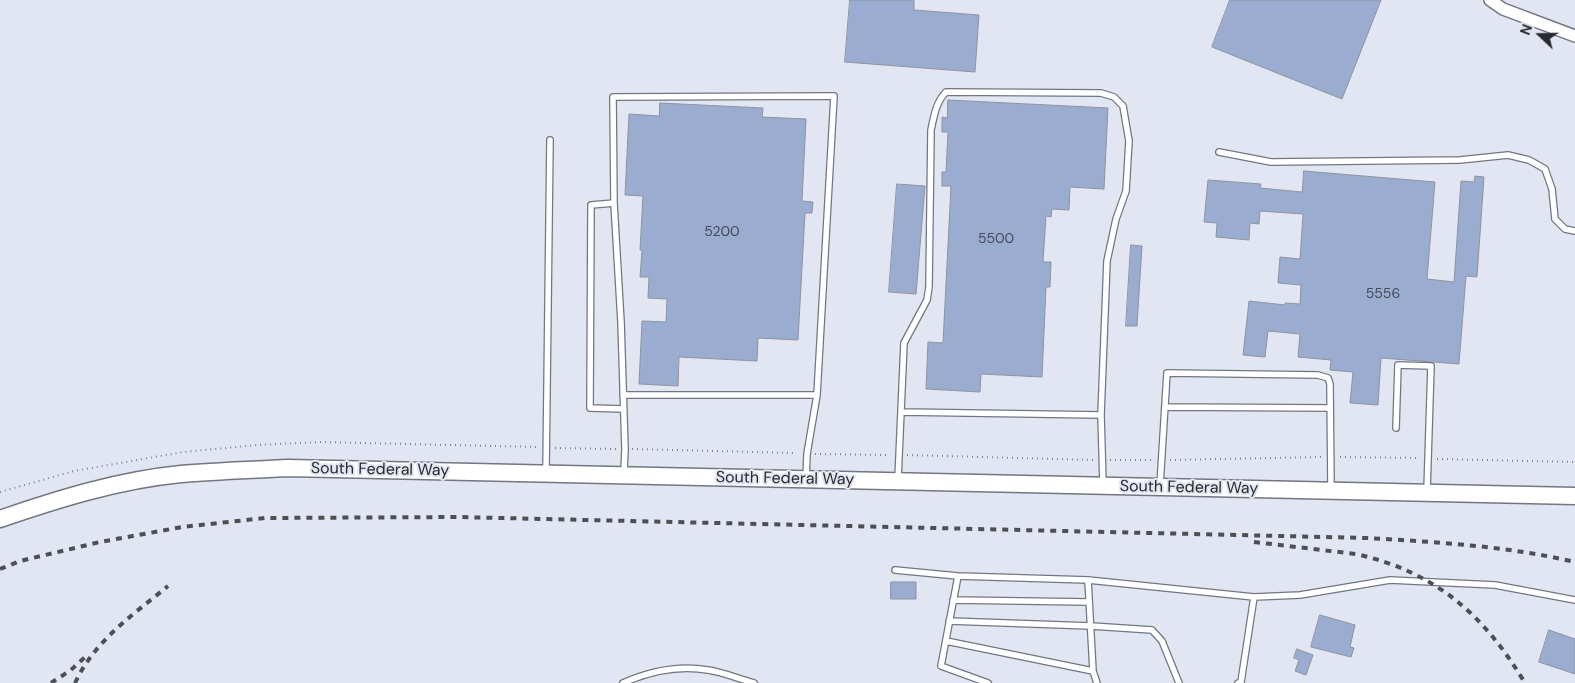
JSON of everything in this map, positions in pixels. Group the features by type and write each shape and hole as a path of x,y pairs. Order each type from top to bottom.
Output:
{"main road":[{"name":"South Federal Way","path":"0,519 49,502 116,485 180,475 288,468 1575,496"}],"street":[{"path":"1490,0 1504,9 1575,36"}],"lane":[{"path":"898,481 904,343 927,300 929,287 932,130 935,111 940,98 946,92 1101,93 1114,97 1123,106 1129,141 1126,191 1116,218 1107,261 1101,415 1103,486"},
{"path":"623,475 621,322 614,203 613,97 834,96 817,395 807,454 806,479"},
{"path":"546,473 550,140"},
{"path":"1219,152 1271,162 1460,160 1508,155 1529,160 1545,169 1552,189 1555,219 1565,229 1575,231"},
{"path":"614,203 591,205 590,408 623,409"},
{"path":"1396,428 1398,365 1431,366 1427,493"},
{"path":"1160,487 1167,373 1318,375 1328,378 1330,384 1331,491"},
{"path":"622,395 817,395"},
{"path":"1166,407 1330,408"},
{"path":"900,412 1101,415"},
{"path":"895,570 958,576 1088,580 1254,597 1300,595 1390,580 1495,585 1575,600"},
{"path":"958,576 941,666 988,683"},
{"path":"1088,580 1093,671 1097,683"},
{"path":"1241,683 1254,597"},
{"path":"953,600 1089,602"},
{"path":"949,622 1091,626 1152,630 1162,641 1179,683"},
{"path":"946,641 1093,671"},
{"path":"623,683 666,669 689,667 710,670 754,683"}],"path":[{"path":"0,492 74,471 183,452 257,445 320,442 1102,460 1330,457 1575,462"}],"building":[{"path":"850,0 914,0 914,10 979,15 975,72 845,62"},
{"path":"1230,0 1381,0 1342,99 1212,47"},
{"path":"948,100 1108,108 1104,189 1070,187 1069,210 1052,209 1051,217 1046,216 1043,262 1051,262 1050,287 1046,287 1042,377 981,374 980,392 926,389 928,342 943,343 951,186 942,186 942,172 946,172 948,132 942,132 942,117 947,118"},
{"path":"660,103 763,108 762,117 806,119 802,201 813,202 812,213 805,213 798,340 758,338 757,361 679,357 678,386 639,384 642,321 666,322 667,299 648,298 649,277 640,277 643,196 625,195 629,114 659,116"},
{"path":"1304,171 1435,182 1427,279 1454,282 1461,181 1474,182 1475,176 1484,177 1477,277 1466,276 1459,364 1381,358 1378,405 1350,403 1353,372 1330,370 1331,360 1298,357 1300,334 1268,331 1265,357 1243,355 1249,301 1285,305 1285,303 1300,304 1301,285 1278,283 1280,257 1300,259 1303,214 1260,211 1259,224 1250,223 1249,240 1216,237 1217,223 1204,222 1208,180 1261,184 1260,188 1302,192"},
{"path":"897,184 925,186 916,294 889,292"},
{"path":"1131,245 1142,246 1137,326 1126,326"},
{"path":"891,582 916,582 916,599 891,599"},
{"path":"1320,615 1355,625 1350,647 1354,648 1351,657 1311,647"},
{"path":"1549,630 1575,639 1575,674 1539,662"},
{"path":"1297,649 1313,655 1306,675 1295,671 1299,660 1294,658"}],"railway":[{"path":"0,569 20,561 100,542 182,527 265,518 457,517 1367,538 1497,548 1575,562"},
{"path":"1254,542 1356,554 1385,562 1410,572 1434,585 1475,617 1493,637 1525,683"},
{"path":"75,683 83,668 104,641 128,618 168,586"},
{"path":"51,683 71,670 85,657"}]}
